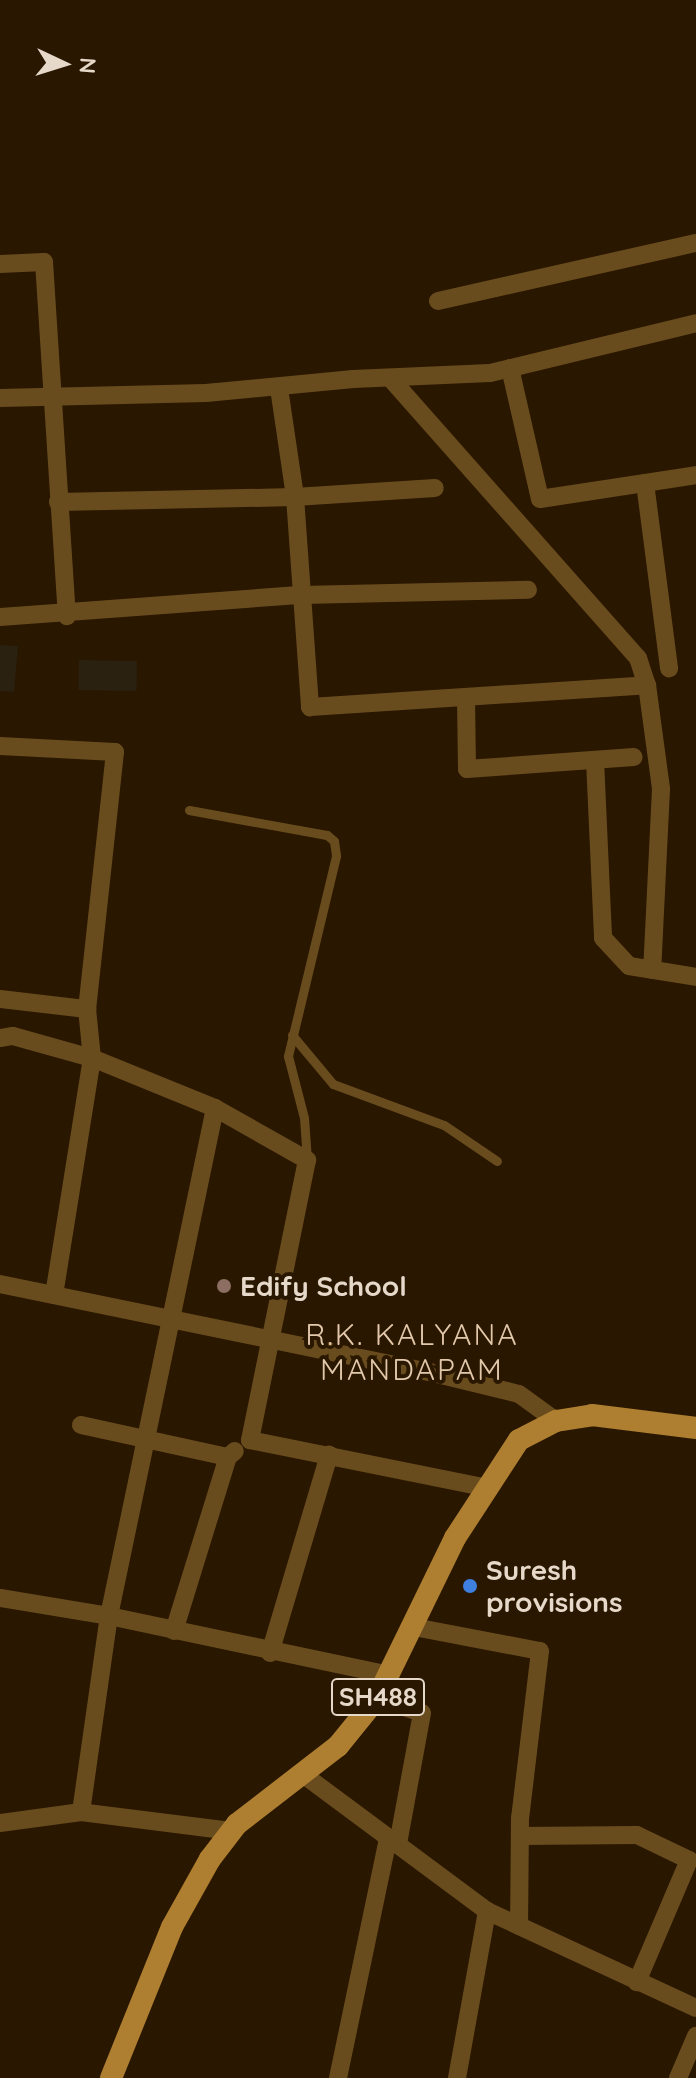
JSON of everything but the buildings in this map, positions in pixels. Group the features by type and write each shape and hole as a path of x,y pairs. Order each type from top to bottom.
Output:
{"main road":[{"name":"SH488","path":"111,2078 172,1927 231,1831 338,1746 377,1698 484,1487 519,1440 556,1421 592,1415 696,1428"}],"street":[{"path":"438,301 696,243"},
{"path":"0,264 44,262 67,616"},
{"path":"0,398 279,388 510,368 696,323"},
{"path":"510,368 540,499 696,475"},
{"path":"391,379 638,658 647,685 661,789 652,970"},
{"path":"279,388 295,497 310,707 647,685"},
{"path":"645,483 669,668"},
{"path":"58,502 295,497 435,488"},
{"path":"0,617 67,616 302,595 528,590"},
{"path":"466,697 467,769 634,757"},
{"path":"0,746 115,752 87,1009 92,1058 54,1295"},
{"path":"595,760 603,938 629,966 696,977"},
{"path":"0,999 87,1009"},
{"path":"0,1038 13,1036 92,1058 215,1108 307,1160 250,1440 228,1457 174,1631"},
{"path":"81,1812 109,1616 175,1316 215,1108"},
{"path":"0,1284 175,1316 268,1340 519,1394 556,1421"},
{"path":"81,1425 148,1437 228,1457"},
{"path":"250,1440 484,1487"},
{"path":"270,1653 329,1455"},
{"path":"0,1598 109,1616 270,1653 390,1675"},
{"path":"414,1627 540,1651 520,1836 519,1926"},
{"path":"338,2078 422,1713 377,1698"},
{"path":"304,1775 487,1911 696,2008"},
{"path":"0,1823 81,1812 231,1831"},
{"path":"520,1836 637,1835 689,1860 637,1982"},
{"path":"457,2078 487,1911"},
{"path":"678,2078 696,2036"}],"lane":[{"path":"189,810 327,835 334,841 336,856 292,1035 289,1069 304,1118 307,1160"},
{"path":"292,1035 333,1084 444,1125 497,1161"}],"shaded area":[{"path":"0,645 18,646 14,692 0,691"},
{"path":"79,660 137,661 136,691 78,690"}],"place":[{"name":"Edify School","path":"224,1286"},
{"name":"Suresh provisions","path":"470,1586"}],"district":[{"name":"R.K. KALYANA MANDAPAM","path":"412,1351"}]}
